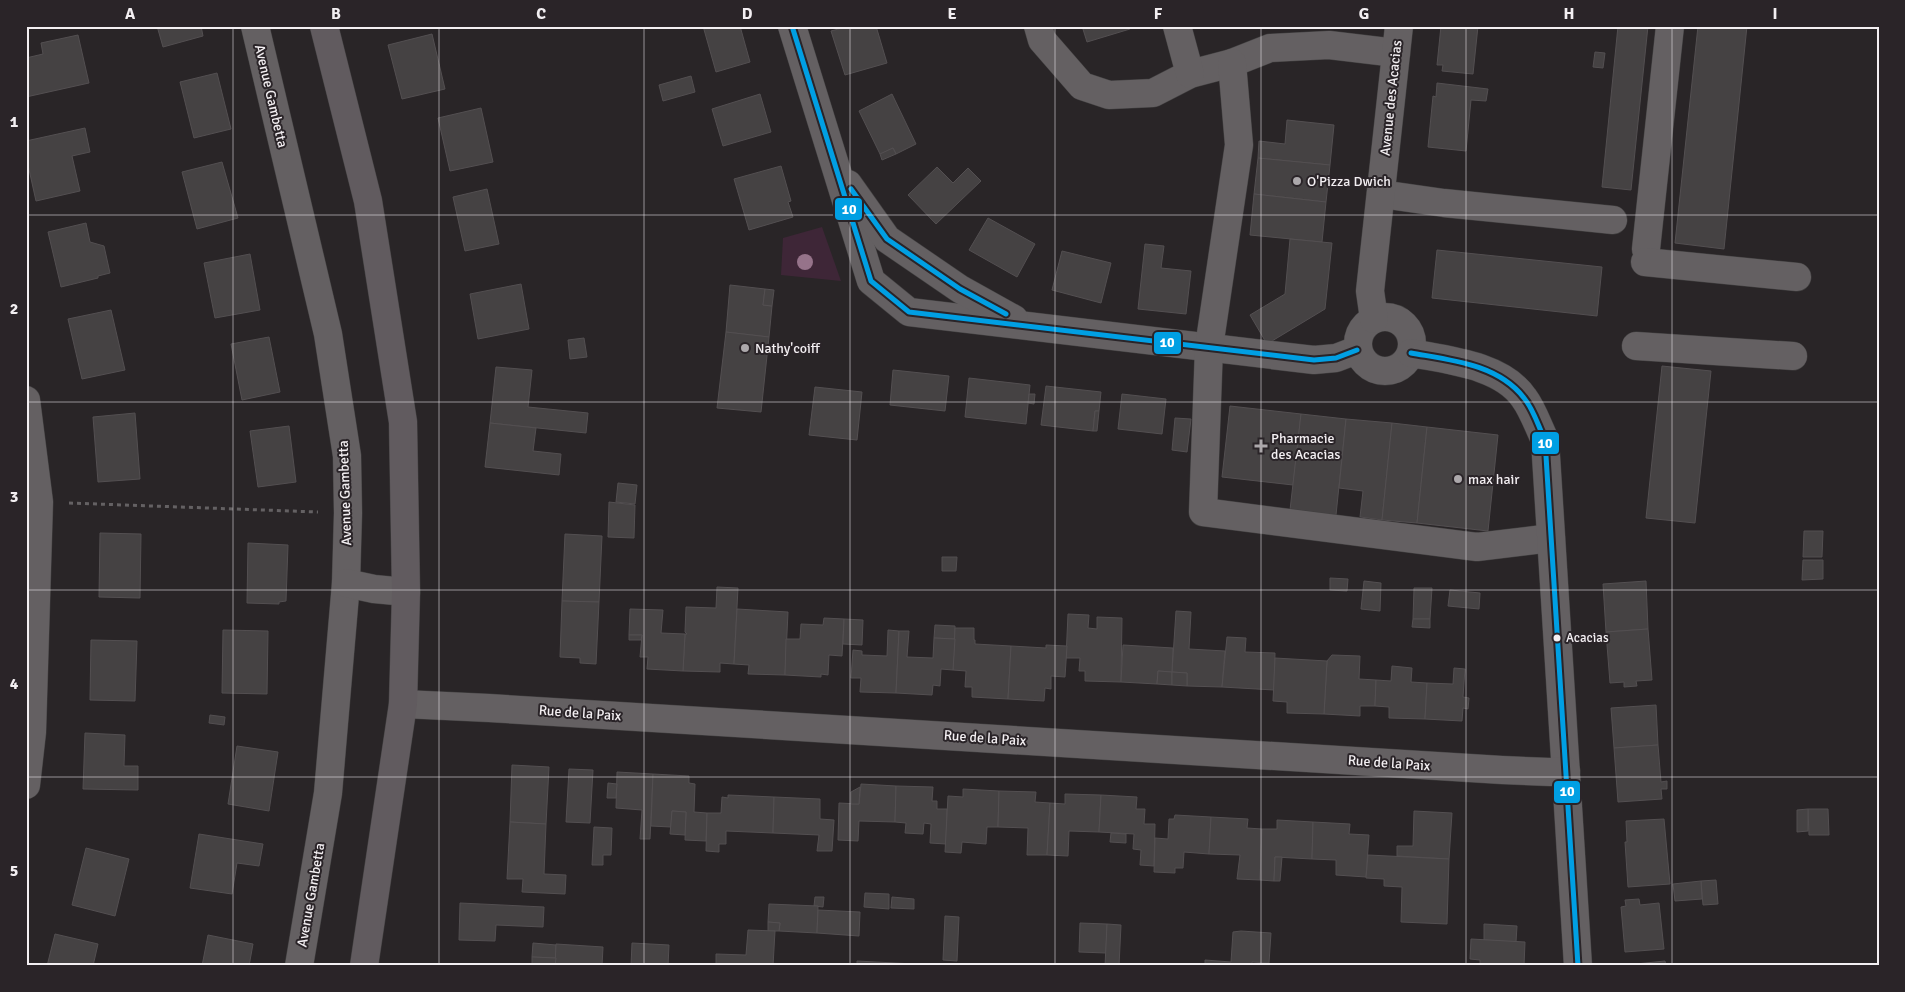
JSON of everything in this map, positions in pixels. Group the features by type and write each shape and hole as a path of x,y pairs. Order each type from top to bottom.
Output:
{"main road":[{"path":"324,26 368,200 403,422 406,592 402,704 364,966"}],"street":[{"name":"Avenue Gambetta","path":"255,26 328,334 347,456 346,583 328,792 299,966"},
{"path":"792,26 871,281 909,312 1024,324 1314,360 1336,358 1357,350"},
{"path":"1038,26 1042,40 1082,86 1109,95 1153,93 1190,74 1232,63 1270,48 1329,44 1396,53"},
{"path":"1178,26 1190,74"},
{"name":"Avenue des Acacias","path":"1374,319 1370,291 1399,26"},
{"path":"1670,26 1646,256 1797,277"},
{"path":"1232,63 1239,145 1209,347 1203,512 1477,547 1551,538"},
{"path":"834,166 888,239 960,289 1024,324"},
{"path":"1381,194 1444,203 1612,220"},
{"path":"1382,317 1392,318 1407,328 1411,336 1410,354 1400,367 1392,371 1383,372 1367,366 1357,350 1357,340 1360,332 1366,324 1374,319 1382,317"},
{"path":"1636,346 1793,356"},
{"path":"1410,354 1445,359 1489,370 1507,381 1524,397 1544,440 1578,966"},
{"path":"26,400 33,503 32,732 26,785"},
{"path":"346,583 374,589 406,592"},
{"name":"Rue de la Paix","path":"402,704 1492,770 1566,771"}],"path":[{"path":"33,503 348,513"}],"shaded area":[{"path":"822,227 841,281 781,275 783,238"}],"building":[{"path":"157,26 201,26 203,36 163,47"},
{"path":"703,26 740,26 750,62 716,72"},
{"path":"849,26 876,26 887,63 845,75 831,31"},
{"path":"1082,26 1129,26 1130,29 1087,42"},
{"path":"1441,26 1478,26 1473,74 1442,71 1443,65 1437,65"},
{"path":"1618,26 1648,26 1631,190 1602,187"},
{"path":"1698,26 1747,26 1724,249 1675,243"},
{"path":"432,34 445,89 402,99 388,45"},
{"path":"78,35 89,83 26,97 26,58 43,54 41,43"},
{"path":"1595,52 1605,53 1603,68 1593,67"},
{"path":"217,73 231,129 194,138 180,82"},
{"path":"691,76 695,92 663,101 659,85"},
{"path":"1437,83 1488,89 1486,101 1471,100 1466,151 1428,147 1433,96 1436,97"},
{"path":"760,94 771,132 723,146 712,109"},
{"path":"892,94 916,144 896,154 893,148 880,154 859,111"},
{"path":"481,108 493,162 450,171 438,118"},
{"path":"1287,120 1334,125 1330,165 1258,158 1259,141 1285,144"},
{"path":"85,128 90,152 72,156 80,191 36,201 26,156 26,141"},
{"path":"893,148 896,154 882,160 880,154"},
{"path":"1258,158 1330,165 1326,202 1254,194"},
{"path":"222,162 238,218 197,229 182,172"},
{"path":"781,166 791,201 788,202 793,217 749,230 734,179"},
{"path":"937,167 953,183 968,168 981,181 936,224 908,195"},
{"path":"487,189 499,244 465,251 453,197"},
{"path":"1254,194 1326,202 1322,242 1250,235"},
{"path":"988,218 1035,244 1017,277 969,250"},
{"path":"86,223 90,242 104,246 110,273 98,276 98,278 61,287 48,232"},
{"path":"1290,239 1332,243 1325,309 1267,344 1250,315 1285,294"},
{"path":"1145,244 1164,246 1161,268 1191,271 1186,314 1138,309"},
{"path":"1437,250 1602,267 1597,316 1432,298"},
{"path":"1062,251 1111,263 1101,303 1052,290"},
{"path":"250,254 260,310 215,318 204,263"},
{"path":"521,284 529,329 478,339 470,294"},
{"path":"730,285 765,289 763,305 772,306 769,337 726,332"},
{"path":"765,289 774,290 772,306 763,305"},
{"path":"111,310 125,370 82,379 68,319"},
{"path":"726,332 769,337 761,412 717,408"},
{"path":"269,337 280,392 242,400 231,344"},
{"path":"584,338 587,357 570,359 568,340"},
{"path":"1662,366 1711,371 1695,523 1646,518"},
{"path":"496,367 532,370 528,407 588,413 586,433 490,423"},
{"path":"893,370 949,376 945,411 890,405"},
{"path":"969,378 1030,385 1026,424 965,417"},
{"path":"1046,386 1101,392 1099,411 1095,411 1093,431 1041,425"},
{"path":"815,387 862,392 857,440 809,435"},
{"path":"1029,394 1035,394 1034,404 1028,403"},
{"path":"1122,394 1166,399 1162,434 1118,429"},
{"name":"Pharmacie des Acacias","path":"1230,406 1301,414 1293,485 1222,477"},
{"path":"1095,411 1099,411 1097,431 1093,431"},
{"path":"135,413 140,479 98,482 93,417"},
{"path":"1301,414 1346,419 1336,515 1290,510"},
{"path":"1175,418 1191,419 1187,452 1172,450"},
{"path":"1346,419 1392,423 1382,520 1360,517 1363,491 1339,488"},
{"path":"490,423 536,428 533,451 561,454 559,475 485,467"},
{"path":"1392,423 1427,427 1417,523 1382,520"},
{"path":"289,426 296,482 258,487 250,431"},
{"name":"max hair","path":"1427,427 1498,435 1488,531 1417,523"},
{"path":"618,483 637,485 635,504 616,502"},
{"path":"609,502 635,505 634,538 608,537"},
{"path":"1804,531 1823,531 1822,557 1803,557"},
{"path":"100,533 141,534 140,598 99,597"},
{"path":"565,534 602,536 599,602 562,601"},
{"path":"248,543 288,545 286,601 279,602 279,604 247,603"},
{"path":"942,557 957,557 956,571 942,571"},
{"path":"1803,560 1823,560 1823,579 1802,580"},
{"path":"1330,578 1348,579 1347,591 1330,590"},
{"path":"1364,581 1381,583 1380,611 1361,609"},
{"path":"1646,581 1648,629 1606,632 1603,584"},
{"path":"717,587 738,588 734,664 720,663 720,672 683,671 685,634 687,634 685,632 686,607 716,608"},
{"path":"1414,588 1432,588 1430,619 1413,619"},
{"path":"1450,590 1480,593 1479,609 1448,606"},
{"path":"562,601 599,602 596,664 580,663 580,658 560,657"},
{"path":"630,609 663,610 661,633 685,634 683,671 647,669 648,657 640,657 642,635 629,635"},
{"path":"737,609 788,612 785,675 748,674 749,665 734,664"},
{"path":"1176,611 1191,612 1189,649 1225,651 1222,687 1187,686 1187,673 1172,672"},
{"path":"1068,614 1089,615 1088,628 1097,629 1097,617 1122,618 1121,682 1085,681 1085,671 1079,671 1080,658 1066,658"},
{"path":"824,618 844,619 842,656 829,655 828,675 821,674 821,677 785,675 786,639 800,639 801,624 823,625"},
{"path":"844,619 863,620 862,645 843,644"},
{"path":"1413,619 1430,619 1430,628 1412,627"},
{"path":"935,625 955,626 955,639 934,638"},
{"path":"955,628 974,628 975,644 1011,646 1008,699 972,697 972,687 965,687 966,671 953,670"},
{"path":"1648,629 1652,680 1636,681 1637,686 1624,687 1624,682 1610,683 1606,632"},
{"path":"223,630 268,631 267,694 222,693"},
{"path":"888,630 899,631 896,693 860,692 861,678 851,678 853,650 862,651 862,655 887,656"},
{"path":"899,631 909,631 907,657 933,658 934,638 955,639 953,670 941,669 940,686 933,685 932,695 896,693"},
{"path":"629,635 642,635 641,640 629,640"},
{"path":"1227,637 1246,638 1245,652 1275,653 1274,690 1222,687"},
{"path":"91,640 137,641 135,701 90,700"},
{"path":"1046,645 1067,646 1065,677 1051,676 1051,689 1045,688 1044,701 1008,699 1011,646 1046,648"},
{"path":"1123,645 1173,648 1172,672 1158,671 1157,684 1121,682"},
{"path":"1332,655 1360,656 1359,679 1376,680 1375,706 1360,706 1360,716 1324,714 1327,661"},
{"path":"1275,658 1327,661 1324,714 1287,713 1287,702 1273,701"},
{"path":"1392,666 1412,668 1411,682 1427,683 1425,719 1389,718 1389,707 1375,706 1376,680 1391,681"},
{"path":"1454,668 1465,669 1463,697 1469,698 1468,709 1463,708 1462,721 1425,719 1427,683 1453,684"},
{"path":"1158,671 1172,672 1172,685 1157,684"},
{"path":"1172,672 1187,673 1187,686 1172,685"},
{"path":"1656,705 1658,745 1614,748 1611,708"},
{"path":"210,715 225,717 224,725 209,723"},
{"path":"85,733 125,735 124,766 138,766 138,790 83,789"},
{"path":"1658,745 1661,782 1667,781 1667,789 1661,789 1662,799 1618,802 1614,748"},
{"path":"237,746 278,752 269,811 228,804"},
{"path":"512,765 549,767 546,824 510,822"},
{"path":"569,769 593,770 590,823 566,822"},
{"path":"617,772 653,774 650,839 640,839 642,810 616,808"},
{"path":"653,774 689,776 689,783 695,784 694,812 707,813 706,841 685,840 686,812 672,811 671,827 651,826"},
{"path":"608,783 617,784 616,798 607,798"},
{"path":"861,784 896,786 895,822 859,821 858,841 838,840 839,803 859,804"},
{"path":"896,786 933,787 932,801 937,801 937,809 947,809 946,844 930,843 931,824 924,823 923,834 905,833 906,823 895,822"},
{"path":"860,787 859,804 851,804 851,792"},
{"path":"963,789 999,791 998,827 987,827 986,844 962,842 961,853 945,852 948,796 963,797"},
{"path":"999,791 1036,792 1035,802 1050,803 1047,855 1027,855 1028,828 998,827"},
{"path":"1065,794 1101,795 1099,832 1069,831 1068,856 1047,855 1050,803 1065,804"},
{"path":"728,795 774,797 773,833 726,831 726,844 719,844 719,852 706,851 707,813 721,813 722,797 728,798"},
{"path":"1101,795 1137,797 1136,809 1145,809 1144,824 1155,824 1154,866 1140,865 1141,850 1133,849 1134,834 1099,832"},
{"path":"774,797 820,799 820,819 834,820 832,851 817,851 819,835 773,833"},
{"path":"1808,809 1828,809 1829,835 1809,835"},
{"path":"1808,809 1808,831 1797,832 1797,810"},
{"path":"672,811 686,812 685,835 670,834"},
{"path":"1414,811 1452,813 1449,859 1397,856 1397,846 1413,846"},
{"path":"1175,815 1211,817 1209,854 1184,852 1183,868 1175,868 1175,873 1154,872 1155,838 1168,839 1169,819 1174,819"},
{"path":"1211,817 1248,819 1247,828 1262,829 1260,880 1237,879 1240,855 1209,854"},
{"path":"1664,819 1670,884 1628,887 1625,842 1627,842 1626,821"},
{"path":"1277,820 1313,822 1312,859 1275,857 1274,881 1260,880 1262,829 1277,829"},
{"path":"510,822 546,824 544,874 566,875 565,894 522,892 523,879 507,879"},
{"path":"1313,822 1350,824 1349,834 1369,835 1366,877 1336,875 1336,860 1312,859"},
{"path":"594,827 612,828 611,855 603,855 603,865 592,865"},
{"path":"1111,833 1126,834 1126,843 1110,842"},
{"path":"199,834 263,844 259,866 237,863 232,894 190,888"},
{"path":"86,848 129,859 115,916 72,905"},
{"path":"1368,855 1449,859 1447,924 1401,922 1402,887 1384,886 1384,879 1366,878"},
{"path":"1275,857 1282,857 1280,881 1274,881"},
{"path":"1716,880 1718,904 1703,905 1701,881"},
{"path":"1701,881 1702,899 1675,901 1673,884"},
{"path":"865,893 889,894 889,909 864,907"},
{"path":"815,897 824,897 823,907 814,906"},
{"path":"892,897 914,899 914,909 891,908"},
{"path":"1639,899 1640,905 1659,903 1664,949 1625,952 1621,907 1626,906 1625,900"},
{"path":"460,903 544,907 543,927 496,925 495,941 459,940"},
{"path":"769,904 818,906 817,933 779,931 780,923 768,922"},
{"path":"818,910 860,912 859,936 817,933"},
{"path":"945,916 959,917 957,961 943,960"},
{"path":"768,922 780,923 779,931 768,931"},
{"path":"1080,923 1107,924 1106,953 1079,952"},
{"path":"1107,924 1121,925 1119,966 1105,966"},
{"path":"1484,924 1517,926 1516,942 1484,940"},
{"path":"748,930 775,931 773,966 716,966 716,954 746,955"},
{"path":"1233,932 1271,933 1269,963 1252,962 1252,966 1205,966 1205,960 1231,962"},
{"path":"55,934 98,944 93,966 47,966"},
{"path":"208,935 253,944 249,966 202,966"},
{"path":"1471,939 1525,942 1524,966 1480,966 1480,960 1470,959"},
{"path":"533,943 556,945 556,958 532,957"},
{"path":"632,943 669,945 668,966 631,966"},
{"path":"556,944 603,947 602,966 555,966"},
{"path":"532,957 556,958 555,966 532,966"},
{"path":"857,961 914,964 914,966 857,966"},
{"path":"1665,961 1666,966 1626,966 1626,965"}],"transit line":[{"name":"10","path":"792,26 871,281 909,312 1314,360 1336,358 1357,350"},
{"name":"10","path":"851,189 887,239 960,289 1006,314"},
{"name":"10","path":"1411,353 1472,365 1501,378 1524,398 1545,440 1578,966"}],"place":[{"name":"O'Pizza Dwich","path":"1297,181"},
{"name":"Nathy'coiff","path":"745,348"},
{"name":"Pharmacie des Acacias","path":"1261,446"},
{"name":"max hair","path":"1458,479"},
{"name":"Acacias","path":"1557,638"}]}
